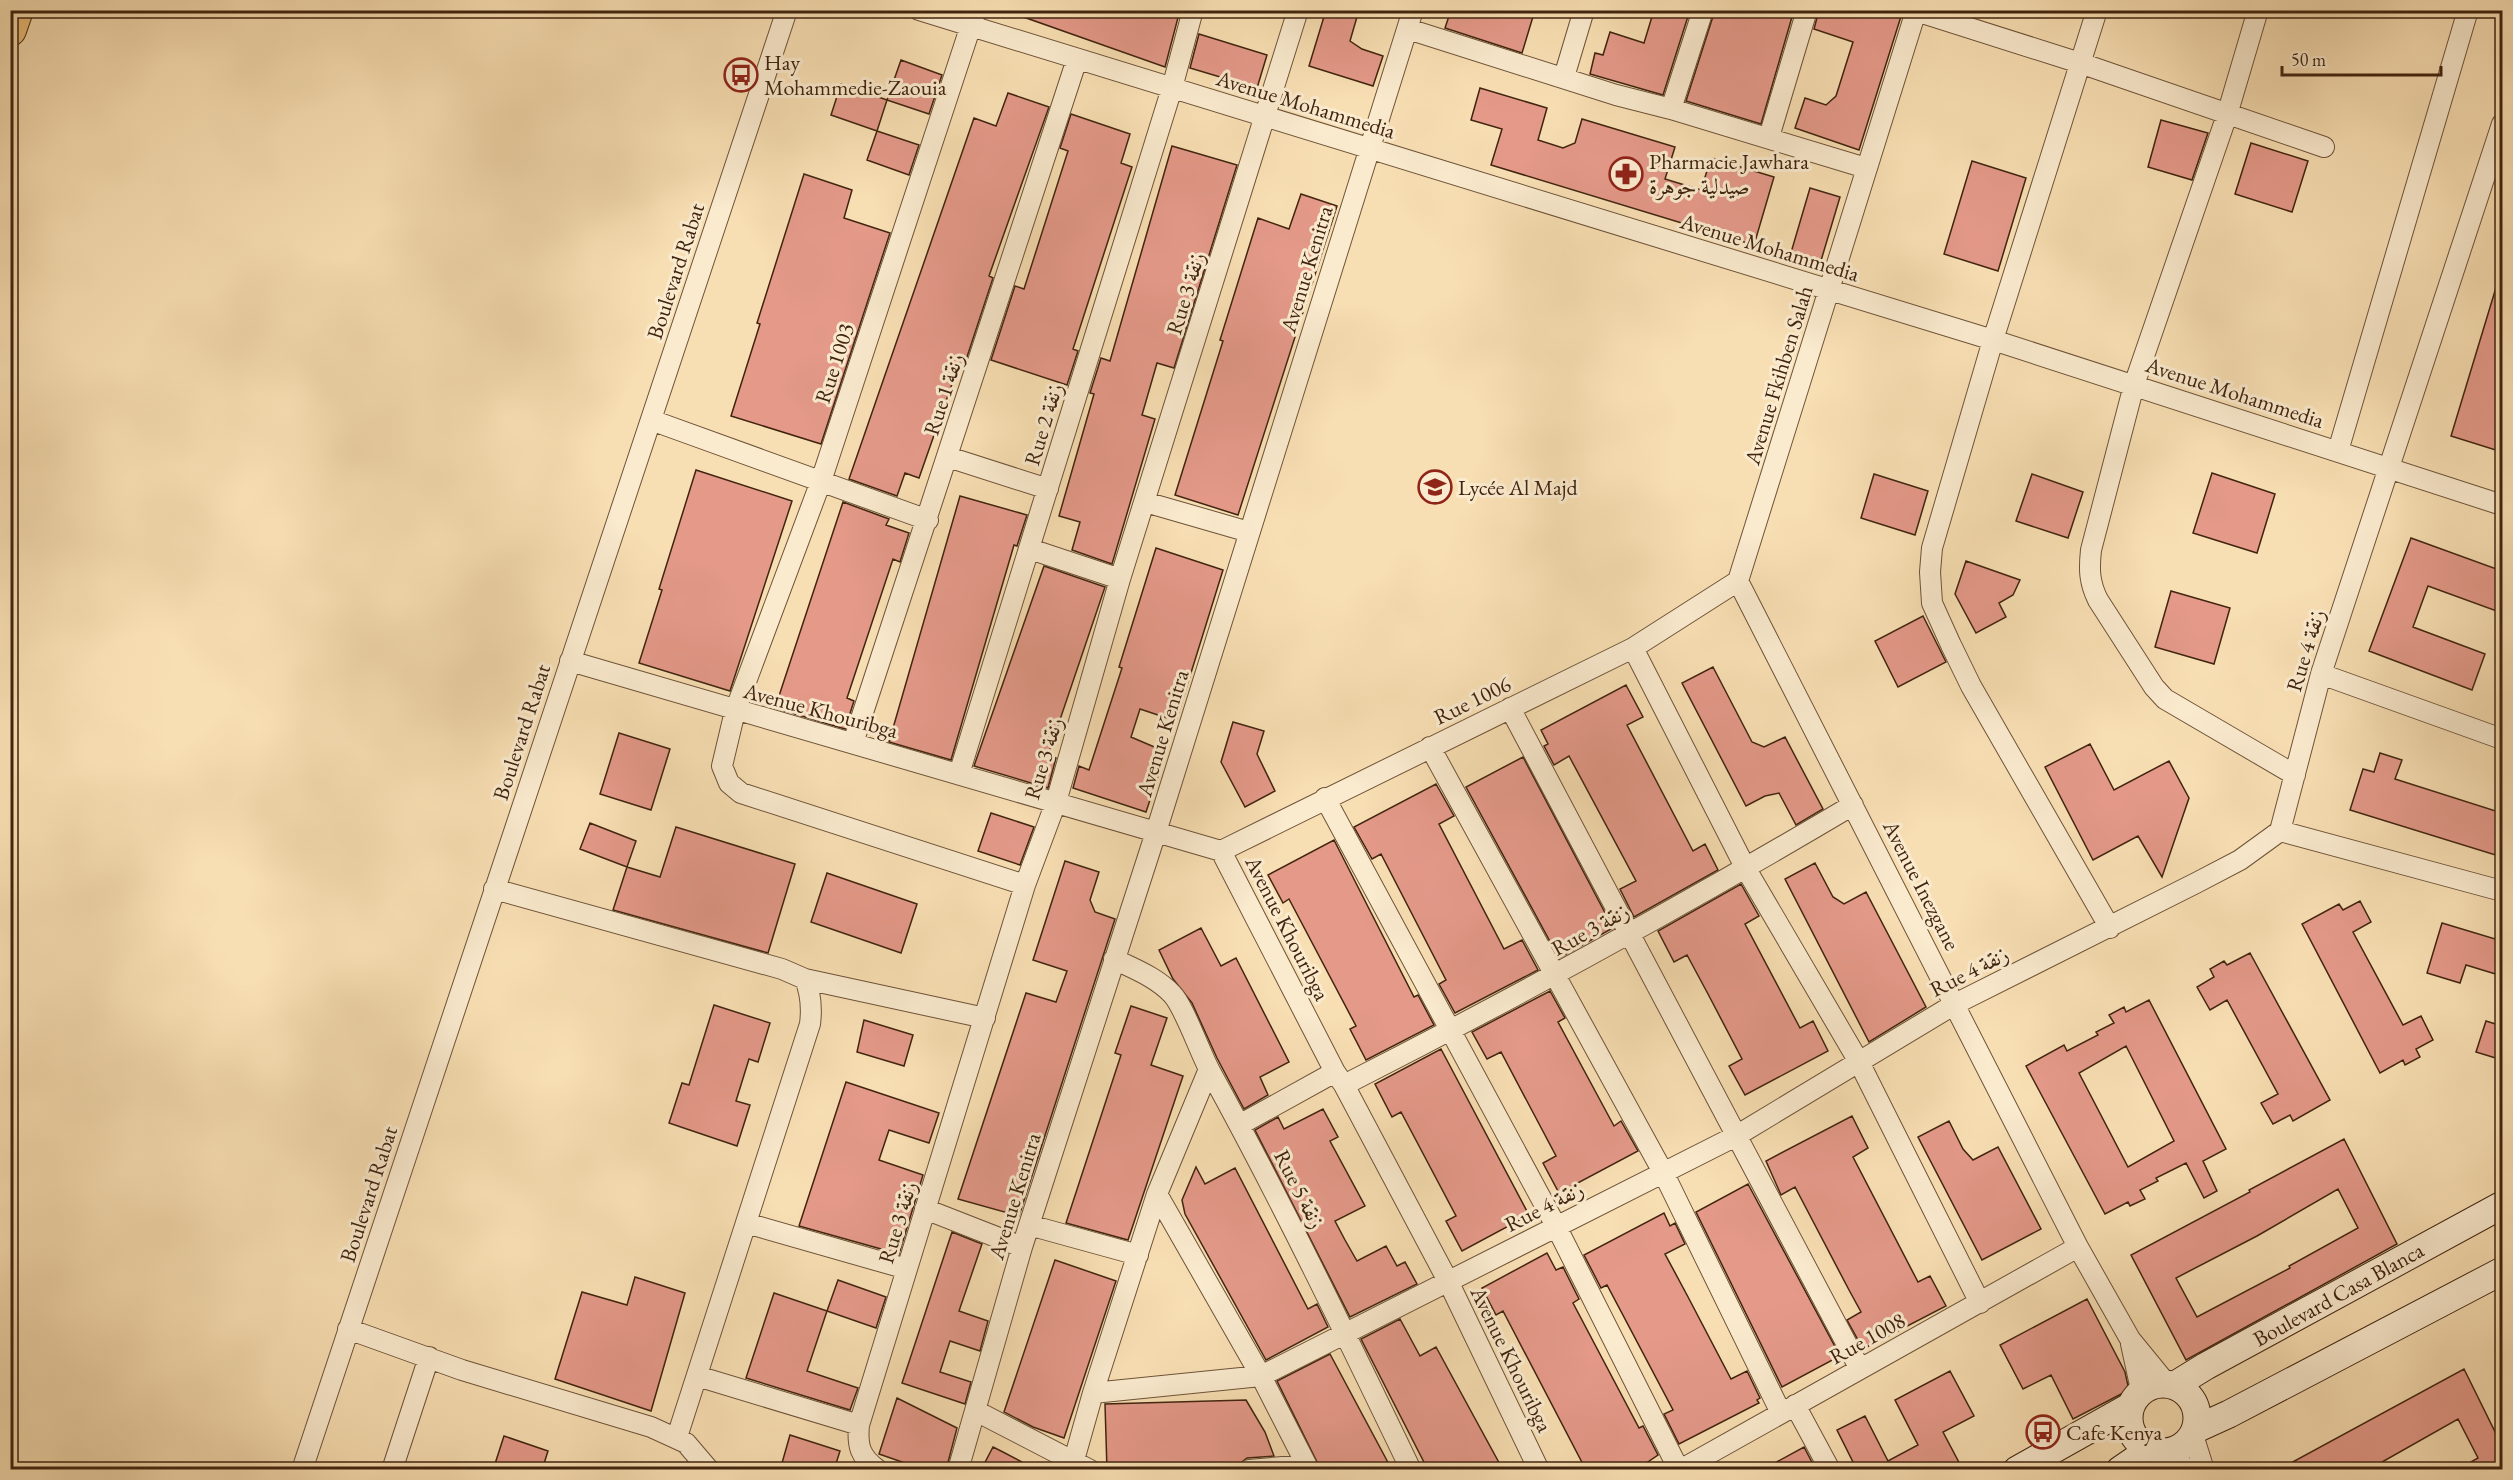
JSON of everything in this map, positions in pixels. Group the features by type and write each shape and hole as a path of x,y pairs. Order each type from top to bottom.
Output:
{"highway":[{"path":"10,30 17,10"}],"main road":[{"name":"Boulevard Casa Blanca","path":"2017,1470 2153,1391 2206,1366 2502,1204"},
{"path":"2120,1470 2158,1451 2182,1447 2195,1432 2502,1271"},
{"path":"2158,1451 2139,1443 2131,1431 2129,1419 2153,1391 2192,1398 2198,1418 2195,1432"}],"street":[{"name":"Boulevard Rabat","path":"302,1470 787,10"},
{"name":"Avenue Mohammedia","path":"919,10 974,18 1077,59 1993,340 2502,505"},
{"path":"1172,88 1193,10"},
{"path":"1266,117 1298,10"},
{"path":"1564,77 1584,10"},
{"path":"1671,109 1703,10"},
{"path":"1768,137 1806,10"},
{"path":"1916,10 2080,63 2324,147"},
{"name":"Avenue Fkihben Salah","path":"1738,581 1916,10"},
{"path":"2097,10 1993,340 1932,548 1930,572 1932,603 1971,686 2110,928"},
{"path":"2258,10 2227,114 2134,385 2091,550 2089,570 2091,586 2154,687 2165,699 2295,775"},
{"path":"2338,451 2468,10"},
{"name":"Rue 1003","path":"974,18 821,481 735,711 722,766 729,783 741,793 1025,885"},
{"path":"1411,20 1502,61 1564,77 1616,95 1768,137 1866,168"},
{"name":"Avenue Kenitra","path":"958,1470 1022,1247 1156,832 1411,20"},
{"name":"Rue 1 زنقة","path":"853,743 928,520 1077,59"},
{"name":"Rue 2 زنقة","path":"959,774 1172,88"},
{"name":"Rue 3 زنقة","path":"861,1419 1025,885 1056,802 1120,579 1266,117"},
{"name":"Rue 4 زنقة","path":"1260,1376 1736,1136 1955,1004 2110,928 2240,860 2280,831 2321,674 2502,124"},
{"path":"651,420 928,520"},
{"path":"948,457 1048,489"},
{"path":"1145,501 1249,532"},
{"path":"1030,549 1120,579"},
{"name":"Rue 1006","path":"1221,851 1633,648 1738,581"},
{"name":"Avenue Inezgane","path":"1738,581 2078,1247 2130,1339 2153,1391"},
{"path":"1633,648 1746,868 1859,1062 1980,1303"},
{"name":"Avenue Khouribga","path":"570,661 1221,851 1339,1079 1448,1281 1539,1470"},
{"path":"2321,674 2502,739"},
{"path":"1510,708 1860,1369"},
{"path":"1430,747 1664,1174 1788,1409 1830,1470"},
{"path":"1325,798 1556,1226 1679,1470"},
{"name":"Rue 3 زنقة","path":"1241,1124 1450,1031 1555,976 1853,805"},
{"path":"2280,831 2502,891"},
{"path":"494,889 782,969 805,980 985,1018"},
{"name":"Rue 5 زنقة","path":"1114,959 1152,978 1174,995 1209,1069 1241,1124 1411,1470"},
{"path":"677,1437 810,1024 812,1009 805,980"},
{"path":"976,1411 1082,1465 1093,1393 1157,1194 1209,1069"},
{"path":"1157,1194 1260,1376 1307,1468 1249,1470"},
{"path":"926,1209 1022,1247"},
{"path":"746,1223 907,1269"},
{"path":"1029,1225 1138,1255"},
{"name":"Rue 1008","path":"1679,1470 2078,1247"},
{"path":"348,1329 677,1437 697,1453 709,1470"},
{"path":"392,1470 429,1357"},
{"path":"697,1376 861,1419 860,1450 864,1458 878,1470"},
{"path":"1093,1393 1260,1376"},
{"path":"2195,1432 2204,1470"},
{"path":"2158,1451 2187,1470"}],"building":[{"path":"1012,10 1180,10 1165,67 1012,13"},
{"path":"1326,10 1359,10 1350,41 1362,49 1383,56 1373,86 1309,66"},
{"path":"1451,10 1535,10 1522,53 1445,28"},
{"path":"1654,10 1690,10 1663,95 1590,74 1595,53 1603,55 1610,32 1644,43"},
{"path":"1715,10 1794,10 1761,124 1686,101"},
{"path":"1819,10 1903,10 1859,150 1795,128 1805,98 1826,105 1836,96 1853,42 1814,29"},
{"path":"1199,34 1267,55 1257,88 1190,68"},
{"path":"901,60 942,75 929,114 887,100"},
{"path":"841,84 887,100 877,131 831,115"},
{"path":"1480,88 1547,108 1538,140 1563,148 1575,143 1582,119 1675,147 1665,179 1701,190 1711,158 1774,177 1754,245 1491,165 1502,129 1471,120"},
{"path":"1008,93 1049,107 989,276 993,278 964,366 959,364 919,478 905,473 897,496 849,479 974,118 996,126"},
{"path":"1071,114 1130,134 1121,163 1132,167 1073,349 1078,351 1067,385 991,360 1015,286 1024,289 1068,151 1060,148"},
{"path":"2161,120 2208,133 2192,180 2148,167"},
{"path":"877,131 919,145 909,175 867,160"},
{"path":"2251,143 2308,161 2292,212 2235,194"},
{"path":"1172,146 1237,165 1174,368 1157,363 1142,415 1155,419 1112,564 1072,550 1080,522 1059,516 1094,394 1090,393 1101,358 1110,361"},
{"path":"1972,161 2026,178 1998,271 1944,254"},
{"path":"804,174 852,190 844,218 890,233 821,444 731,416 760,324 757,323"},
{"path":"1810,188 1840,197 1820,264 1790,256"},
{"path":"1301,194 1337,206 1238,515 1175,495 1258,218 1289,229"},
{"path":"2498,281 2502,282 2502,452 2451,436"},
{"path":"696,470 792,501 730,691 639,663"},
{"path":"2212,473 2275,494 2257,553 2193,533"},
{"path":"1874,474 1928,491 1915,535 1861,518"},
{"path":"2032,474 2083,492 2068,538 2016,521"},
{"path":"960,496 1027,515 1017,546 1014,545 951,760 889,742"},
{"path":"843,502 889,519 886,525 909,533 900,562 893,559 847,698 854,701 845,729 775,708"},
{"path":"2411,538 2502,571 2502,613 2428,586 2413,627 2485,654 2472,690 2369,651"},
{"path":"1156,548 1223,570 1176,721 1140,709 1131,737 1166,752 1146,812 1073,788 1079,766 1089,770 1122,668 1119,667"},
{"path":"1966,561 2020,580 2013,595 1999,603 2006,617 1976,633 1955,594"},
{"path":"1044,566 1105,587 1048,755 1056,758 1048,788 974,766"},
{"path":"2171,591 2230,608 2214,664 2155,647"},
{"path":"1923,616 1946,662 1898,687 1875,641"},
{"path":"1713,667 1752,742 1764,747 1785,737 1823,809 1796,825 1779,793 1765,796 1746,806 1682,683"},
{"path":"1626,685 1643,717 1627,725 1693,851 1705,844 1718,870 1634,917 1620,889 1636,881 1569,756 1554,765 1544,746 1548,744 1541,730"},
{"path":"1233,722 1264,731 1257,754 1275,791 1245,807 1221,762"},
{"path":"619,733 670,749 651,810 600,794"},
{"path":"2090,744 2114,790 2169,761 2189,798 2162,877 2138,836 2093,860 2045,767"},
{"path":"2380,753 2402,760 2395,779 2502,813 2502,857 2350,810 2363,769 2374,772"},
{"path":"1523,757 1613,928 1559,958 1466,787"},
{"path":"1436,784 1454,816 1439,824 1504,949 1522,940 1538,970 1455,1013 1439,984 1446,980 1381,854 1372,859 1354,827"},
{"path":"991,813 1034,827 1020,865 978,851"},
{"path":"590,823 636,841 627,867 580,849"},
{"path":"676,827 795,864 768,953 613,910 627,867 660,877"},
{"path":"1334,840 1414,997 1418,995 1434,1025 1366,1060 1350,1029 1356,1026 1289,899 1283,903 1268,875"},
{"path":"1065,861 1099,872 1090,900 1095,912 1115,919 1019,1216 958,1199 1026,993 1056,1002 1067,971 1033,960"},
{"path":"1815,863 1833,897 1844,904 1866,892 1926,1007 1869,1042 1785,879"},
{"path":"827,873 917,904 901,953 811,922"},
{"path":"1741,884 1759,916 1745,924 1800,1028 1813,1021 1828,1051 1745,1095 1729,1066 1742,1059 1708,994 1687,955 1674,962 1658,931"},
{"path":"2360,901 2371,922 2353,932 2403,1025 2421,1016 2433,1040 2416,1049 2420,1057 2405,1065 2403,1060 2380,1073 2302,924 2339,904 2343,910"},
{"path":"2442,923 2502,941 2502,976 2466,965 2460,983 2427,973"},
{"path":"1201,928 1221,966 1236,958 1289,1062 1260,1077 1268,1095 1244,1109 1192,1003 1173,979 1159,950"},
{"path":"2250,953 2330,1100 2293,1121 2290,1115 2273,1124 2261,1103 2278,1094 2227,1000 2210,1010 2197,987 2214,977 2210,969 2224,961 2227,965"},
{"path":"1550,991 1565,1018 1558,1022 1614,1126 1621,1121 1638,1151 1559,1193 1543,1163 1556,1156 1501,1052 1487,1059 1472,1032"},
{"path":"2149,1000 2226,1149 2203,1161 2217,1191 2204,1198 2186,1163 2156,1178 2158,1181 2140,1190 2145,1199 2130,1206 2128,1202 2105,1214 2026,1066 2064,1045 2067,1051 2098,1035 2096,1032 2114,1023 2109,1015 2124,1007 2126,1012","holes":["2126,1046 2174,1141 2128,1167 2079,1073"]},
{"path":"714,1005 770,1023 758,1062 749,1059 736,1101 750,1105 737,1146 669,1123 682,1083 689,1085"},
{"path":"1131,1006 1167,1018 1151,1065 1183,1076 1128,1240 1066,1223 1121,1055 1115,1053"},
{"path":"864,1020 913,1035 904,1066 857,1052"},
{"path":"2486,1021 2502,1026 2502,1060 2476,1052"},
{"path":"1441,1049 1529,1215 1462,1251 1446,1221 1456,1216 1401,1112 1392,1117 1375,1084"},
{"path":"846,1082 939,1113 929,1143 889,1130 879,1160 923,1175 899,1254 799,1226"},
{"path":"1323,1109 1338,1137 1330,1141 1365,1206 1335,1221 1345,1240 1357,1261 1386,1246 1397,1266 1405,1262 1417,1284 1350,1317 1255,1130 1278,1117 1284,1129"},
{"path":"1852,1116 1868,1148 1853,1157 1918,1282 1930,1276 1946,1306 1863,1349 1847,1320 1861,1312 1795,1187 1781,1195 1766,1161"},
{"path":"1949,1121 1963,1149 1973,1160 1998,1147 2041,1229 1982,1260 1918,1137"},
{"path":"2344,1139 2397,1244 2186,1360 2131,1255 2250,1192 2249,1190","holes":["2338,1189 2358,1228 2289,1266 2290,1268 2197,1317 2176,1278 2257,1236"]},
{"path":"1196,1167 1205,1184 1235,1168 1308,1309 1317,1304 1328,1327 1266,1360 1185,1214 1182,1200"},
{"path":"1748,1184 1840,1356 1782,1387 1696,1212"},
{"path":"1664,1213 1670,1226 1675,1223 1685,1244 1665,1254 1731,1379 1747,1371 1760,1398 1757,1400 1759,1403 1679,1444 1664,1414 1673,1410 1607,1285 1601,1288 1584,1255"},
{"path":"952,1232 982,1244 959,1311 988,1321 980,1351 950,1341 940,1372 971,1382 965,1404 902,1383"},
{"path":"1547,1253 1556,1270 1563,1267 1579,1299 1573,1303 1639,1428 1643,1426 1658,1455 1636,1470 1586,1470 1503,1311 1496,1315 1482,1288"},
{"path":"1055,1260 1116,1281 1064,1438 1033,1427 1004,1412"},
{"path":"635,1277 685,1293 651,1411 555,1379 582,1292 627,1305"},
{"path":"838,1280 886,1297 876,1328 827,1311"},
{"path":"774,1293 827,1311 807,1371 858,1388 850,1410 746,1378"},
{"path":"2087,1299 2125,1372 2129,1390 2073,1419 2051,1375 2023,1389 2000,1345"},
{"path":"1400,1319 1420,1356 1436,1347 1503,1470 1428,1470 1361,1339"},
{"path":"1330,1354 1392,1470 1321,1470 1277,1381"},
{"path":"2464,1369 2502,1446 2502,1470 2457,1470 2478,1458 2458,1419 2368,1470 2278,1470"},
{"path":"1950,1371 1974,1416 1943,1432 1963,1470 1857,1470 1837,1430 1865,1416 1888,1461 1918,1445 1895,1400"},
{"path":"897,1398 957,1428 946,1470 925,1470 879,1454"},
{"path":"1246,1400 1265,1432 1274,1456 1247,1458 1238,1465 1107,1470 1105,1404"},
{"path":"790,1435 840,1451 834,1470 802,1470 782,1463"},
{"path":"504,1436 548,1451 542,1470 493,1470"},
{"path":"993,1447 1001,1451 1037,1470 981,1470"},
{"path":"1804,1447 1816,1470 1762,1470"}],"place":[{"name":"Hay Mohammedie-Zaouia","path":"741,75"},
{"name":"Pharmacie Jawhara صيدلية جوهرة","path":"1626,174"},
{"name":"Lycée Al Majd","path":"1435,487"},
{"name":"Cafe Kenya","path":"2043,1432"}]}
